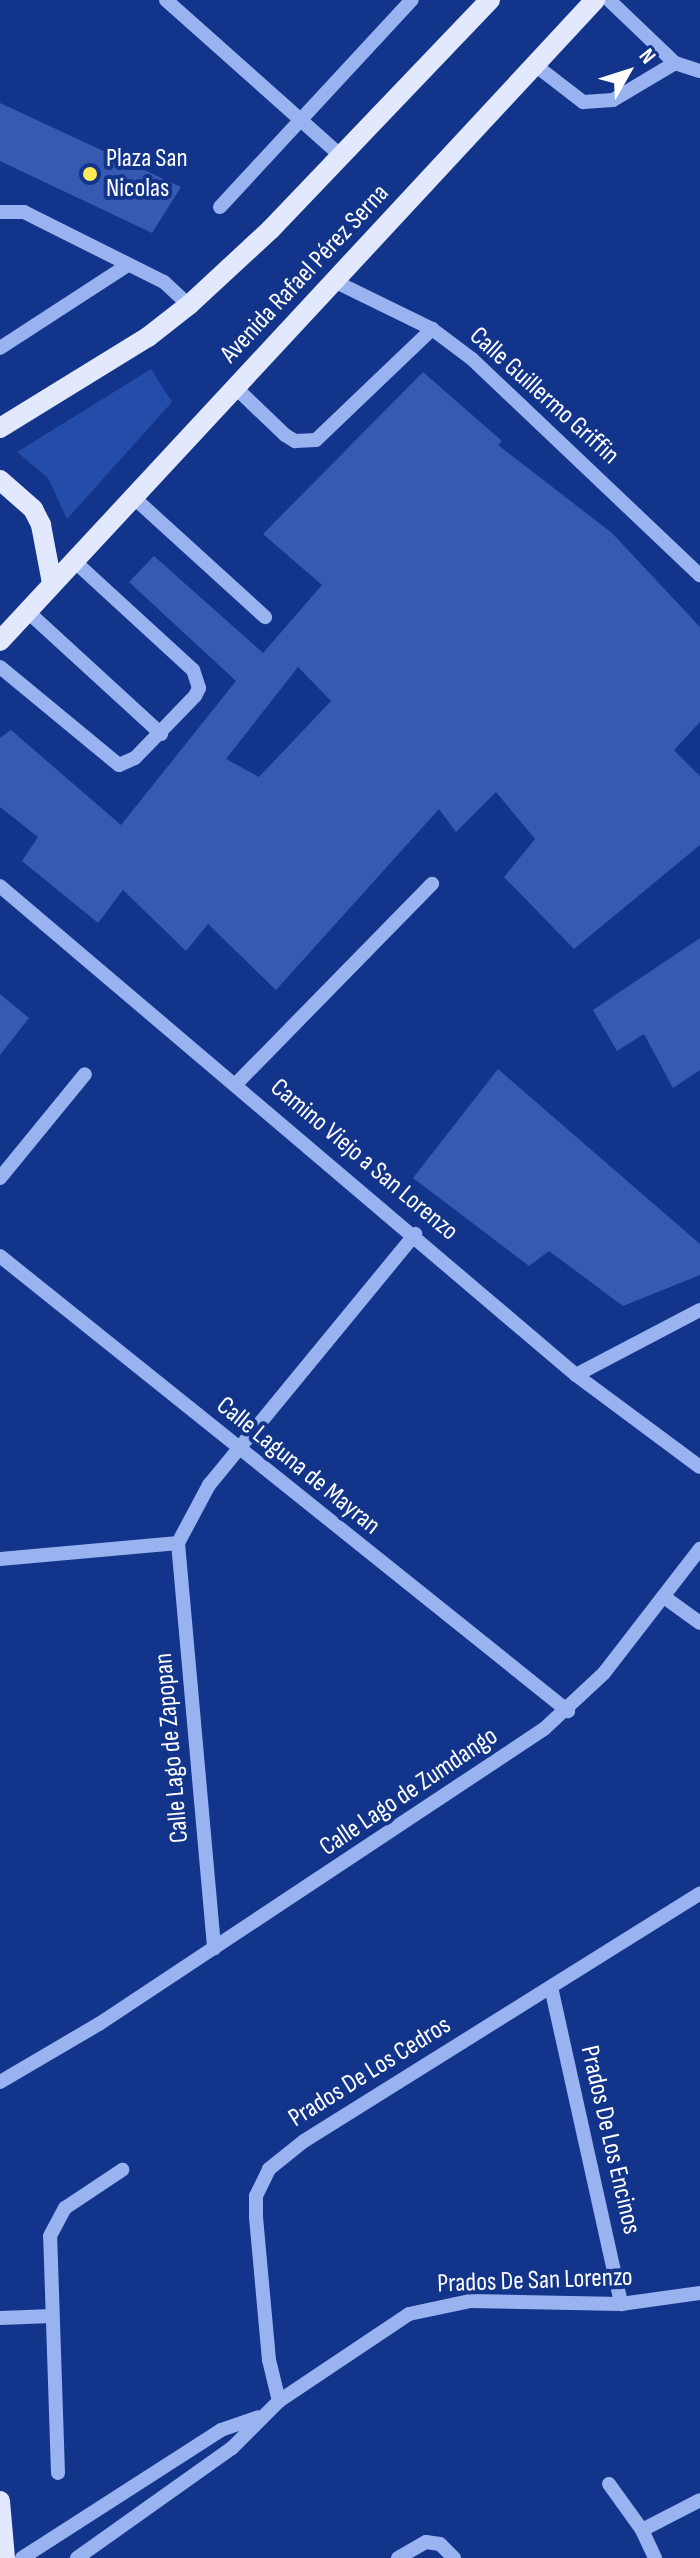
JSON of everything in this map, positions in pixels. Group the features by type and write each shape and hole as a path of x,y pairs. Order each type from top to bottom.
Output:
{"main road":[{"name":"Avenida Rafael Pérez Serna","path":"0,428 189,305 342,157 490,0"},
{"name":"Avenida Rafael Pérez Serna","path":"0,641 72,559 336,282 595,0"},
{"path":"0,480 33,509 45,536 52,583"},
{"path":"0,2501 5,2558"}],"street":[{"path":"166,0 342,157"},
{"path":"220,207 412,0"},
{"path":"609,0 675,63 700,71"},
{"path":"535,65 583,102 613,100 675,63"},
{"path":"0,212 24,212 164,282 189,305"},
{"path":"0,348 128,265"},
{"name":"Calle Guillermo Griffin","path":"336,282 432,329 514,396 696,564"},
{"path":"236,388 285,435 295,441 316,440 432,329"},
{"path":"132,496 265,617"},
{"path":"0,667 111,763 126,764 161,734 195,696 198,679 72,559"},
{"path":"27,611 161,734"},
{"path":"237,1083 432,884"},
{"name":"Camino Viejo a San Lorenzo","path":"0,886 415,1234 576,1375 700,1467"},
{"path":"0,1178 85,1074"},
{"path":"0,1559 178,1543 209,1485 415,1234"},
{"name":"Calle Laguna de Mayran","path":"0,1256 568,1711"},
{"path":"576,1375 700,1310"},
{"name":"Calle Lago de Zapopan","path":"178,1543 214,1948"},
{"name":"Calle Lago de Zumdango","path":"0,2082 99,2024 568,1711 664,1597 700,1549"},
{"path":"664,1597 700,1623"},
{"name":"Prados De Los Cedros","path":"279,2401 269,2360 256,2217 256,2196 269,2169 280,2156 700,1894"},
{"name":"Prados De Los Encinos","path":"551,1987 621,2304"},
{"path":"58,2473 50,2236 56,2219 122,2170"},
{"name":"Prados De San Lorenzo","path":"77,2558 232,2448 260,2416 387,2325 434,2306 621,2304 700,2293"},
{"path":"0,2318 52,2316"},
{"name":"Prados De San Lorenzo","path":"22,2558 221,2430 260,2416"},
{"path":"609,2484 642,2530 655,2558"},
{"path":"642,2530 700,2500"},
{"path":"398,2558 426,2542 440,2544 454,2558"}],"shaded area":[{"path":"151,369 172,402 67,519 48,478 17,452"}],"building":[{"name":"Plaza San Nicolas","path":"0,103 181,187 152,233 0,161"},
{"path":"423,372 502,441 498,445 612,533 700,627 700,722 674,750 700,776 700,845 574,949 504,877 535,839 496,792 456,832 439,809 276,990 208,924 186,951 123,890 98,923 22,861 38,837 0,807 0,738 11,730 121,825 236,681 129,582 154,556 263,653 322,585 263,534","holes":["298,667 331,701 259,777 226,759"]},
{"path":"700,938 700,1070 673,1088 644,1034 617,1051 593,1010"},
{"path":"0,994 29,1018 0,1055"},
{"path":"498,1069 700,1244 700,1275 623,1306 549,1251 529,1266 413,1178"}],"place":[{"name":"Plaza San Nicolas","path":"90,174"}]}
